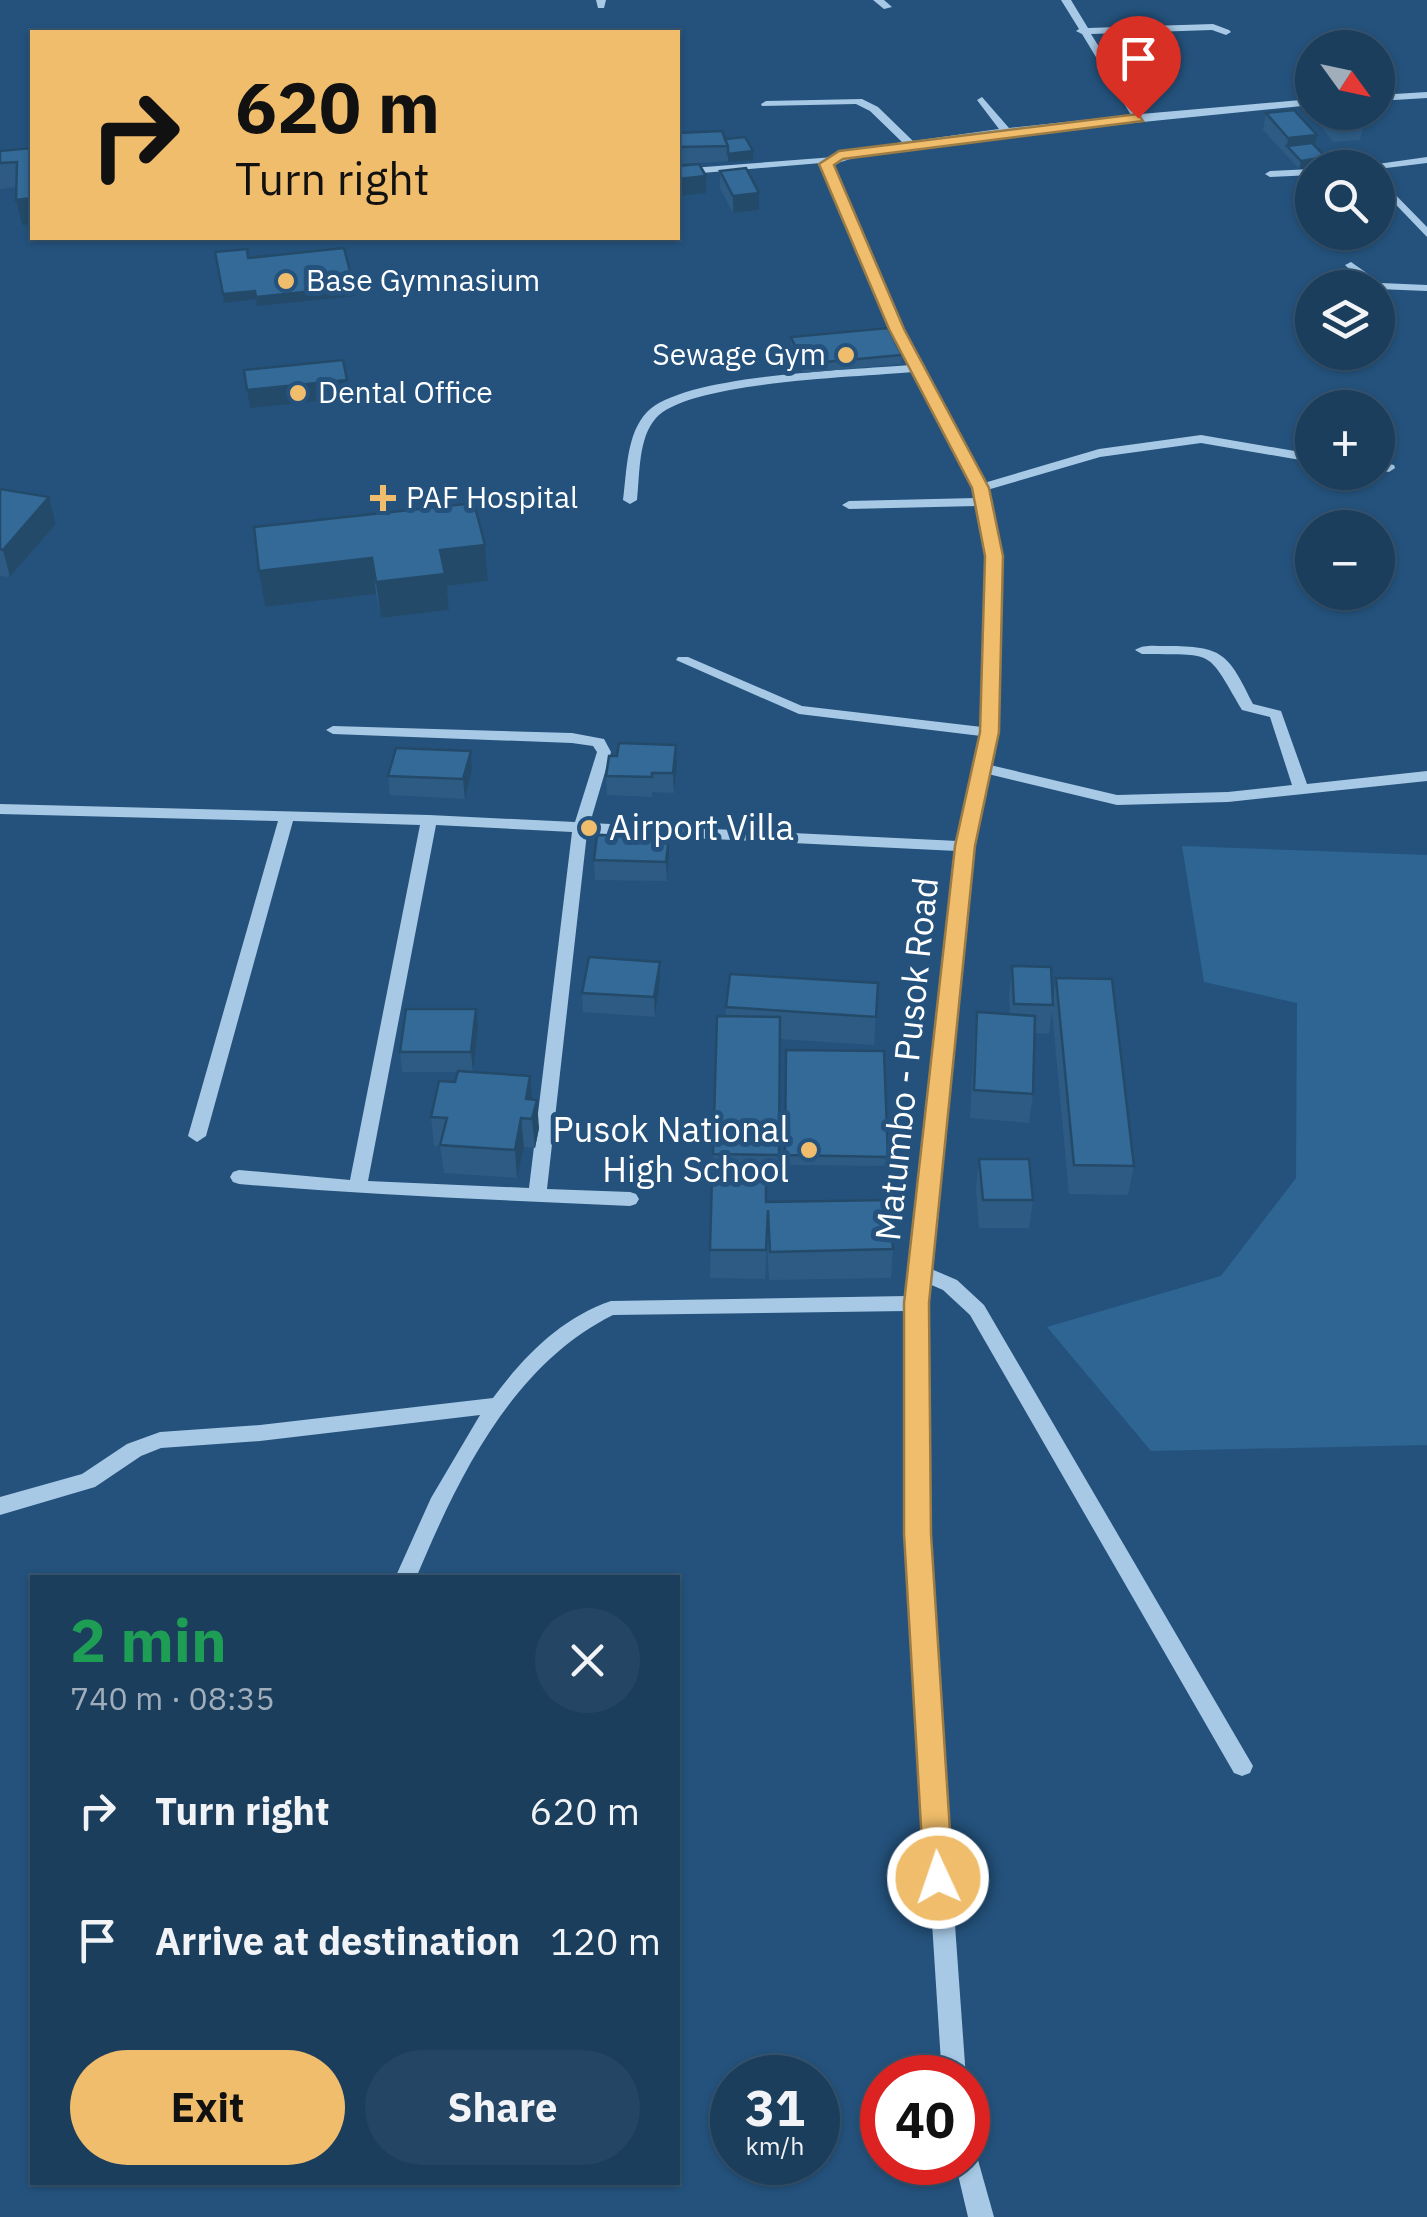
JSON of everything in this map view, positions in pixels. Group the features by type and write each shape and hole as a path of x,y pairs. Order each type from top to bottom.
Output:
{"street":[{"path":"1066,0 1081,31 1138,118"},
{"path":"1081,31 1214,27 1226,32"},
{"path":"1395,97 1426,96"},
{"path":"766,104 858,100 874,109 910,144"},
{"path":"982,100 1007,134"},
{"path":"680,172 830,159 910,144 1295,104"},
{"name":"Matumbo - Pusok Road","path":"830,159 826,164 857,244 982,495 994,556 989,732 965,846 916,1303 917,1534 952,2055"},
{"path":"1395,164 1427,160"},
{"path":"1270,174 1295,173"},
{"path":"1395,199 1427,234"},
{"path":"1351,265 1378,286 1427,288"},
{"path":"630,500 639,441 648,420 670,402 704,392 920,368"},
{"path":"849,505 982,495 1099,453 1202,440 1295,455"},
{"path":"1142,650 1216,654 1226,662 1247,706 1276,714 1301,790"},
{"path":"683,660 799,710 989,732"},
{"path":"333,730 599,742 604,752 580,830 537,1196"},
{"path":"982,768 1117,800 1301,790 1427,776"},
{"path":"0,809 429,820 965,846"},
{"path":"197,1136 288,816"},
{"path":"358,1188 429,820"},
{"path":"240,1177 358,1188 630,1199"},
{"path":"919,1272 950,1285 977,1310 1242,1766"},
{"path":"406,1575 436,1502 498,1406 564,1332 586,1316 611,1308 916,1303"},
{"path":"0,1506 88,1481 134,1450 160,1440 260,1434 498,1406"},
{"path":"973,2185 980,2217"}],"shaded area":[{"path":"1182,846 1427,855 1427,1445 1151,1451 1047,1327 1221,1276 1296,1178 1297,1003 1204,982"}],"building":[{"path":"1294,110 1295,130 1312,130 1317,135 1288,138 1266,113"},
{"path":"722,131 728,146 680,147 680,133"},
{"path":"745,137 753,151 728,154 725,139"},
{"path":"1312,143 1319,150 1295,150 1295,155 1287,146"},
{"path":"30,148 30,198 16,200 17,162 0,163 0,151"},
{"path":"699,164 706,176 680,179 680,166"},
{"path":"746,168 759,193 733,196 720,171"},
{"name":"Base Gymnasium","path":"344,248 354,287 256,297 255,291 223,294 215,252 247,249 248,258"},
{"name":"Sewage Gym","path":"888,328 902,355 803,364 791,337"},
{"path":"343,360 347,380 247,390 244,370"},
{"path":"0,489 49,497 3,550 0,549"},
{"path":"474,503 485,545 440,550 445,574 376,582 372,558 259,571 254,527"},
{"path":"619,743 676,745 673,773 652,773 652,777 606,776 609,756 617,756"},
{"path":"396,748 471,751 463,779 388,776"},
{"path":"597,835 669,837 666,862 594,860"},
{"path":"589,957 660,962 654,997 582,993"},
{"path":"1012,966 1051,967 1053,1005 1014,1004"},
{"path":"730,974 878,983 876,1017 726,1007"},
{"path":"1056,978 1112,979 1134,1166 1074,1165"},
{"path":"406,1009 476,1009 471,1052 400,1052"},
{"path":"977,1012 1035,1016 1033,1094 974,1090"},
{"path":"717,1016 780,1017 779,1155 713,1154"},
{"path":"786,1050 884,1051 888,1157 785,1155"},
{"path":"458,1071 530,1076 526,1099 537,1100 532,1119 521,1118 515,1150 440,1145 447,1118 431,1117 439,1081 455,1082"},
{"path":"979,1159 1029,1159 1033,1200 983,1200"},
{"path":"712,1175 766,1176 766,1202 889,1200 893,1249 770,1252 768,1210 766,1250 710,1250"}],"place":[{"name":"Base Gymnasium","path":"286,281"},
{"name":"Sewage Gym","path":"846,355"},
{"name":"Dental Office","path":"298,393"},
{"name":"PAF Hospital","path":"383,498"},
{"name":"Airport Villa","path":"589,828"},
{"name":"Pusok National High School","path":"809,1150"}],"route":[{"path":"938,1878 917,1534 916,1303 965,846 989,732 994,556 980,488 897,329 857,244 826,164 839,156 910,144 1138,118"}]}
